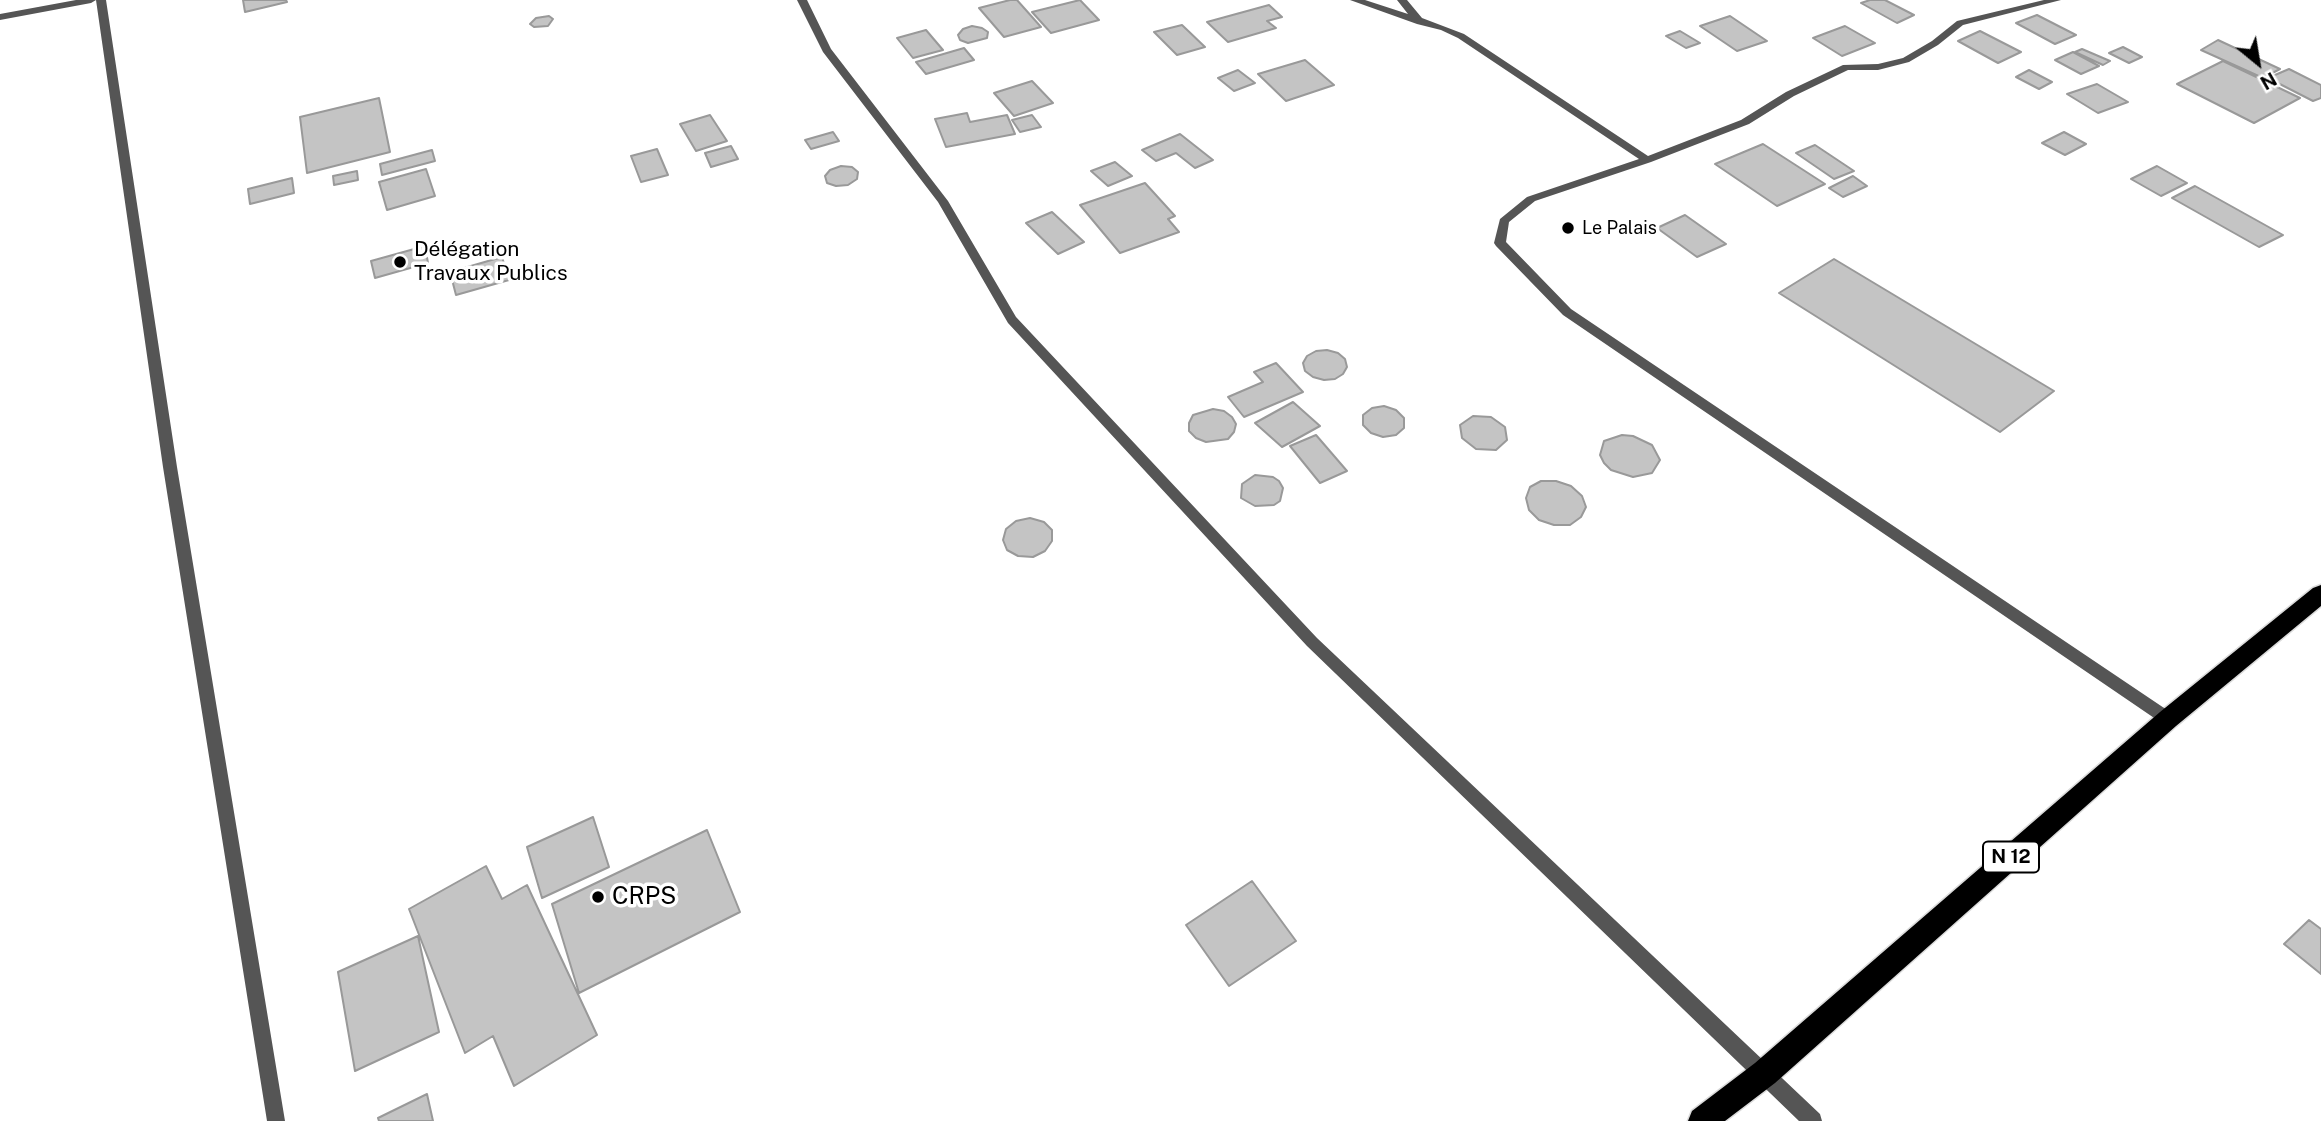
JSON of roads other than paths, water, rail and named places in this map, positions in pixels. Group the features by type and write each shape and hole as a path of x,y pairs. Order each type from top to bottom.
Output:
{"highway":[{"name":"N 12","path":"1702,1121 1765,1073 2168,719 2321,594"}],"street":[{"path":"0,17 91,0"},
{"path":"101,0 170,467 276,1121"},
{"path":"803,0 826,50 943,201 1012,320 1311,642 1813,1121"},
{"path":"1355,0 1461,36 1647,160"},
{"path":"1402,0 1420,22"},
{"path":"2056,0 1960,23 1935,43 1906,60 1878,68 1846,67 1790,94 1745,122 1647,160 1531,199 1504,221 1500,243 1567,312 2168,719"}],"place":[{"name":"Le Palais","path":"1568,228"},
{"name":"Délégation Travaux Publics","path":"400,262"},
{"name":"CRPS","path":"598,897"}]}
